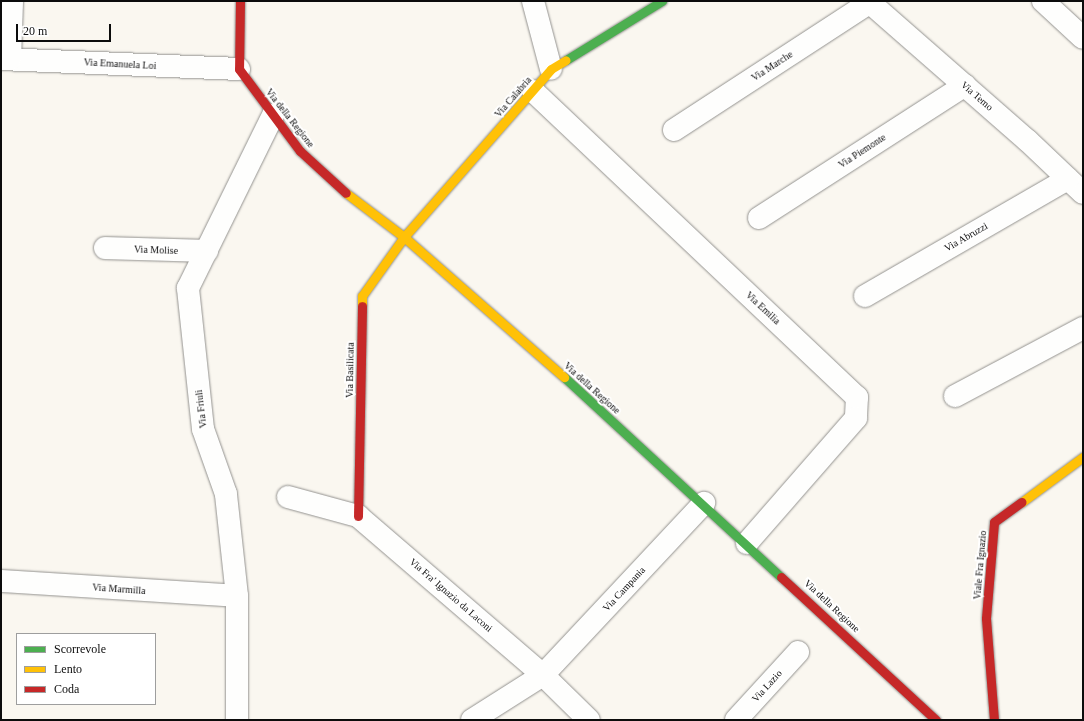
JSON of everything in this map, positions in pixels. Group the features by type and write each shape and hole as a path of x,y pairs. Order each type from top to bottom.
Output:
{"street":[{"path":"6,59 12,1"},
{"path":"239,70 240,1"},
{"path":"533,1 551,69"},
{"name":"Via Calabria","path":"404,237 551,69 662,1"},
{"path":"1042,1 1083,38"},
{"name":"Via Temo","path":"869,2 965,85 1075,186"},
{"name":"Via Marche","path":"674,130 869,2"},
{"name":"Via Emanuela Loi","path":"6,59 239,70"},
{"name":"Via della Regione","path":"239,70 300,151 333,183 404,237 704,503 936,720"},
{"name":"Via Piemonte","path":"759,218 965,85"},
{"name":"Via Emilia","path":"533,91 857,397 856,418 747,543"},
{"name":"Via Friuli","path":"237,720 237,596 226,494 202,429 188,288 273,115"},
{"name":"Via Abruzzi","path":"865,296 1075,186"},
{"name":"Via Basilicata","path":"358,516 362,296 404,237"},
{"name":"Via Molise","path":"105,248 207,251"},
{"path":"956,396 1083,328"},
{"name":"Viale Fra Ignazio","path":"994,720 986,618 994,522 1083,457"},
{"path":"288,497 358,516"},
{"name":"Via Campania","path":"472,720 543,675 704,503"},
{"name":"Via Fra' Ignazio da Laconi","path":"358,516 543,675 589,720"},
{"name":"Via Marmilla","path":"1,580 237,596"},
{"name":"Via Lazio","path":"736,720 798,652"}],"traffic: fast":[{"path":"566,60 662,1"},
{"path":"564,377 781,577"}],"traffic: slow":[{"path":"362,306 362,296 404,237 551,69 566,60"},
{"path":"346,193 404,237 564,377"},
{"path":"1022,502 1083,457"}],"traffic: jam":[{"path":"240,1 239,69 300,151 346,193"},
{"path":"358,516 362,306"},
{"path":"994,720 986,618 994,522 1022,502"},
{"path":"781,577 936,720"}]}
